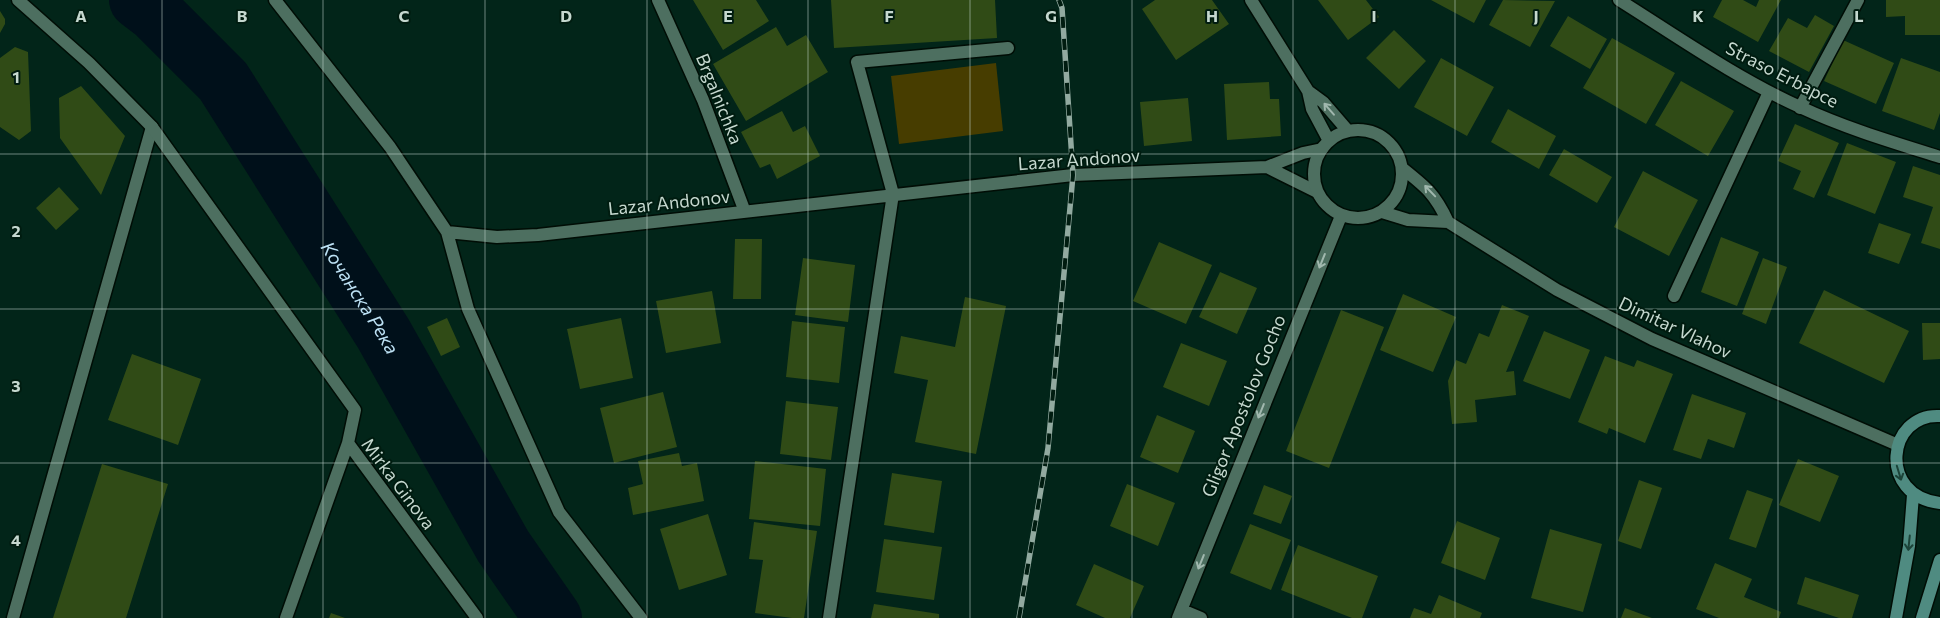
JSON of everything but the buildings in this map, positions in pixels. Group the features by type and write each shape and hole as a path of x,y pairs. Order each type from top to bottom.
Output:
{"main road":[{"path":"1940,416 1918,420 1906,430 1898,445 1896,463 1901,481 1913,495 1927,502 1940,503"},
{"path":"1896,618 1910,546 1913,495"},
{"path":"1922,618 1940,560"}],"street":[{"path":"18,0 89,63 152,127 354,410 348,443"},
{"path":"275,0 390,147 447,232 468,309 559,512 641,618"},
{"name":"Brgalnichka","path":"658,0 703,100 745,212"},
{"path":"1251,0 1308,91 1312,109 1325,145"},
{"name":"Straso Erbapce","path":"1619,0 1769,92 1800,108 1858,132 1940,157"},
{"path":"1800,108 1858,0"},
{"path":"829,618 893,194 857,62 1008,48"},
{"path":"1308,91 1323,102 1348,131"},
{"path":"1674,296 1769,92"},
{"path":"13,618 152,127"},
{"path":"1363,130 1377,134 1389,142 1398,154 1402,168 1402,181 1398,193 1391,204 1382,212 1369,218 1354,219 1341,216 1331,210 1317,192 1314,177 1315,162 1325,145 1348,131 1363,130"},
{"name":"Lazar Andonov","path":"447,232 497,237 538,235 893,194 1074,176 1267,167 1325,145"},
{"name":"Lazar Andonov","path":"1267,167 1317,192"},
{"path":"1402,168 1429,189 1439,202 1448,222"},
{"name":"Dimitar Vlahov","path":"1382,212 1408,220 1448,222 1557,290 1652,339 1898,445"},
{"name":"Gligor Apostolov Gocho","path":"1201,618 1180,614 1341,216"},
{"name":"Mirka Ginova","path":"286,618 348,443"},
{"name":"Mirka Ginova","path":"348,443 477,618"}],"shaded area":[{"path":"996,63 1003,131 899,144 891,76"}],"waterway":[{"name":"Кочанска Река","path":"138,0 155,13 223,81 383,333 503,546 553,618"}],"railway":[{"path":"1019,618 1048,448 1073,175 1062,8 1059,0"}]}
